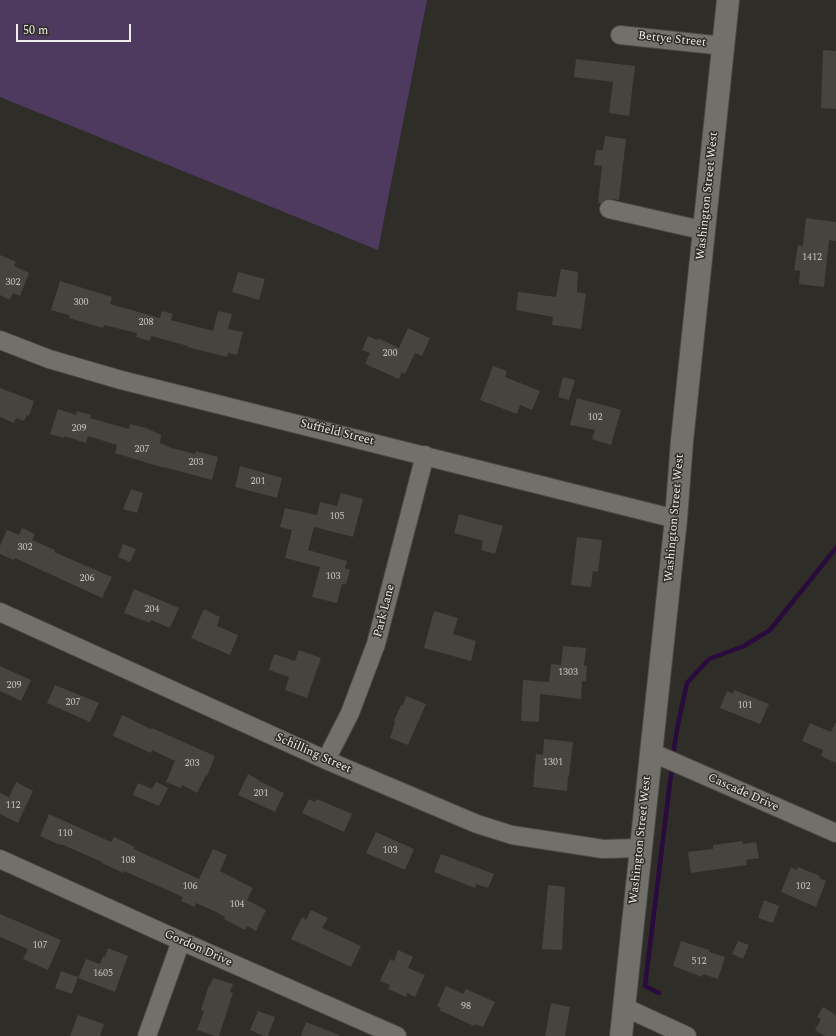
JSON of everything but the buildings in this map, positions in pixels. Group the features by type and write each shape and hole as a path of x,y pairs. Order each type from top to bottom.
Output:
{"street":[{"name":"Washington Street West","path":"621,1036 676,519 682,441 728,0"},
{"name":"Bettye Street","path":"620,35 724,46"},
{"path":"609,209 697,229 706,217"},
{"name":"Suffield Street","path":"0,340 49,359 121,380 676,519"},
{"name":"Park Lane","path":"326,760 350,713 376,644 425,455"},
{"name":"Schilling Street","path":"0,612 326,760 477,824 512,836 603,849 640,848"},
{"name":"Cascade Drive","path":"651,752 836,833"},
{"name":"Gordon Drive","path":"0,859 181,942 388,1034"},
{"path":"147,1036 181,942"},
{"path":"624,1007 688,1036"}],"shaded area":[{"path":"0,0 427,0 378,250 0,97"}],"waterway":[{"path":"673,756 687,683 709,659 744,646 770,630 836,548"},
{"path":"659,993 645,986 672,766"}]}
